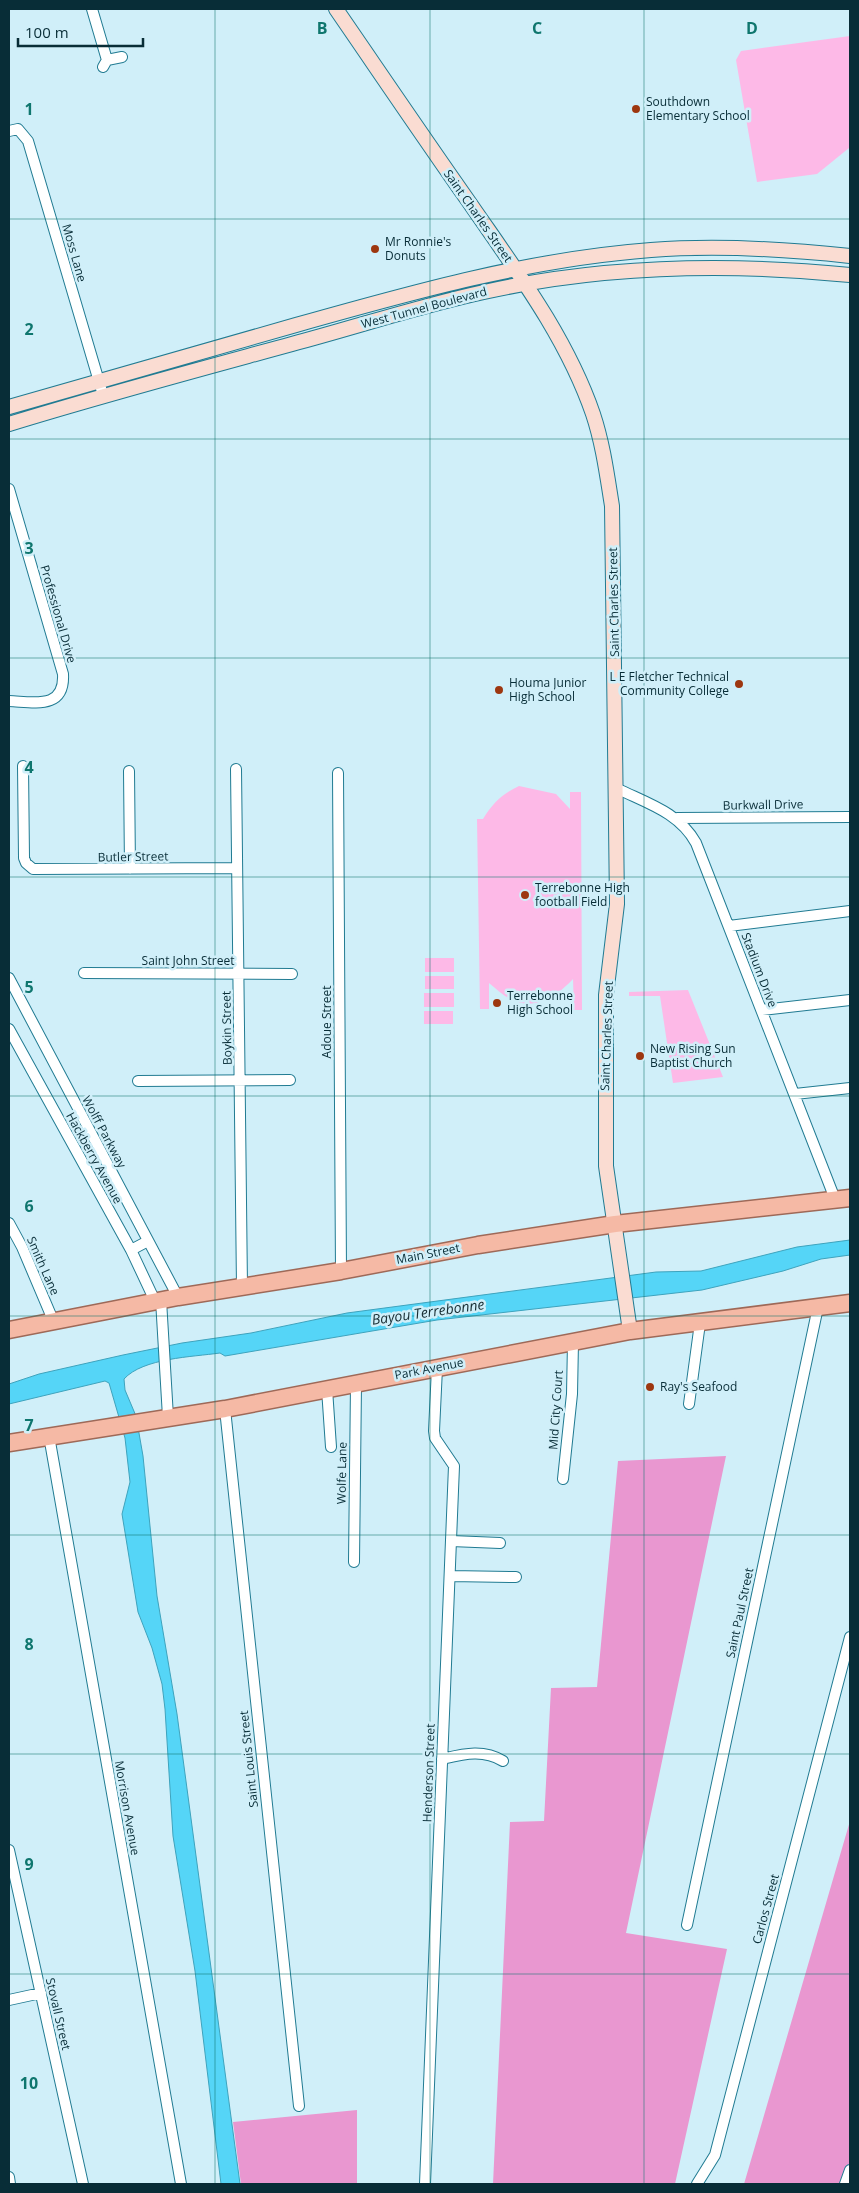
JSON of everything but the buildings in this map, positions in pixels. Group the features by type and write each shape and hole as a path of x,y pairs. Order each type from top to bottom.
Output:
{"main road":[{"name":"Saint Charles Street","path":"336,9 526,284 549,321 579,378 593,414 604,457 612,506 617,904 606,995 606,1166 630,1331"},
{"name":"West Tunnel Boulevard","path":"9,407 418,290 515,269 654,250 715,248 776,250 850,256"},
{"name":"West Tunnel Boulevard","path":"9,424 103,395 470,295 526,284 608,272 656,268 723,267 850,275"},
{"name":"Main Street","path":"9,1330 158,1300 341,1271 478,1245 615,1224 842,1198"},
{"name":"Park Avenue","path":"9,1443 225,1409 630,1331 850,1303"}],"street":[{"path":"92,9 105,63 122,57"},
{"name":"Moss Lane","path":"9,131 18,129 28,140 103,395"},
{"name":"Professional Drive","path":"9,489 63,674 64,686 58,696 46,702 9,701"},
{"name":"Butler Street","path":"23,766 24,858 29,867 42,870 237,868"},
{"name":"Boykin Street","path":"236,769 242,1287"},
{"path":"130,771 130,869"},
{"name":"Adoue Street","path":"338,773 341,1271"},
{"name":"Stadium Drive","path":"616,788 677,818 688,828 696,843 795,1094 842,1198"},
{"name":"Burkwall Drive","path":"677,818 850,817"},
{"path":"729,926 850,911"},
{"name":"Saint John Street","path":"84,973 292,974"},
{"name":"Wolff Parkway","path":"9,978 178,1297"},
{"path":"762,1010 850,1000"},
{"name":"Hackberry Avenue","path":"9,1028 158,1300 165,1338 168,1417"},
{"path":"138,1081 290,1080"},
{"path":"795,1094 850,1088"},
{"name":"Smith Lane","path":"9,1223 53,1320"},
{"path":"131,1250 148,1241"},
{"name":"Saint Paul Street","path":"687,1925 818,1307"},
{"path":"689,1404 700,1323"},
{"name":"Mid City Court","path":"563,1479 572,1394 573,1342"},
{"name":"Henderson Street","path":"425,2184 454,1466 435,1438 436,1368"},
{"name":"Wolfe Lane","path":"354,1562 356,1384"},
{"path":"327,1389 331,1448"},
{"name":"Saint Louis Street","path":"225,1409 299,2106"},
{"name":"Morrison Avenue","path":"49,1436 181,2184"},
{"path":"451,1541 500,1543"},
{"path":"450,1576 516,1577"},
{"name":"Carlos Street","path":"697,2184 715,2155 850,1637"},
{"path":"442,1759 465,1753 490,1754 503,1761"},
{"name":"Stovall Street","path":"9,1850 83,2184"},
{"path":"9,2000 41,1993"},
{"path":"845,2184 850,2170"},
{"path":"9,2177 10,2184"}],"shaded area":[{"path":"850,36 849,148 817,174 757,182 736,60 741,51"},
{"path":"519,786 556,794 570,809 570,792 581,792 582,1010 574,1010 573,979 548,998 526,1004 510,999 489,983 489,1009 480,1009 477,819 483,819 498,800"},
{"path":"425,958 454,958 454,972 425,972"},
{"path":"425,976 454,976 454,989 425,989"},
{"path":"688,990 723,1077 673,1083 660,996 629,996 629,992"},
{"path":"424,993 454,993 454,1007 424,1007"},
{"path":"424,1011 453,1011 453,1024 424,1024"},
{"path":"726,1456 626,1933 727,1949 675,2184 493,2184 510,1822 544,1821 551,1688 597,1687 618,1461"},
{"path":"850,1821 850,2184 744,2184"},
{"path":"357,2110 357,2184 241,2184 233,2122"}],"water":[{"name":"Bayou Terrebonne","path":"850,1240 850,1255 821,1259 783,1271 702,1290 437,1320 225,1356 220,1353 182,1357 143,1367 132,1372 124,1379 125,1390 136,1416 143,1456 157,1596 177,1714 240,2184 221,2184 195,1971 173,1836 162,1684 152,1648 138,1612 122,1514 130,1482 125,1438 109,1383 105,1381 9,1404 9,1384 39,1374 123,1355 182,1343 251,1333 347,1313 656,1272 701,1271 797,1247"}],"place":[{"name":"Southdown Elementary School","path":"636,109"},
{"name":"Mr Ronnie's Donuts","path":"375,249"},
{"name":"L E Fletcher Technical Community College","path":"739,684"},
{"name":"Houma Junior High School","path":"499,690"},
{"name":"Terrebonne High football Field","path":"525,895"},
{"name":"Terrebonne High School","path":"497,1003"},
{"name":"New Rising Sun Baptist Church","path":"640,1056"},
{"name":"Ray's Seafood","path":"650,1387"}]}
